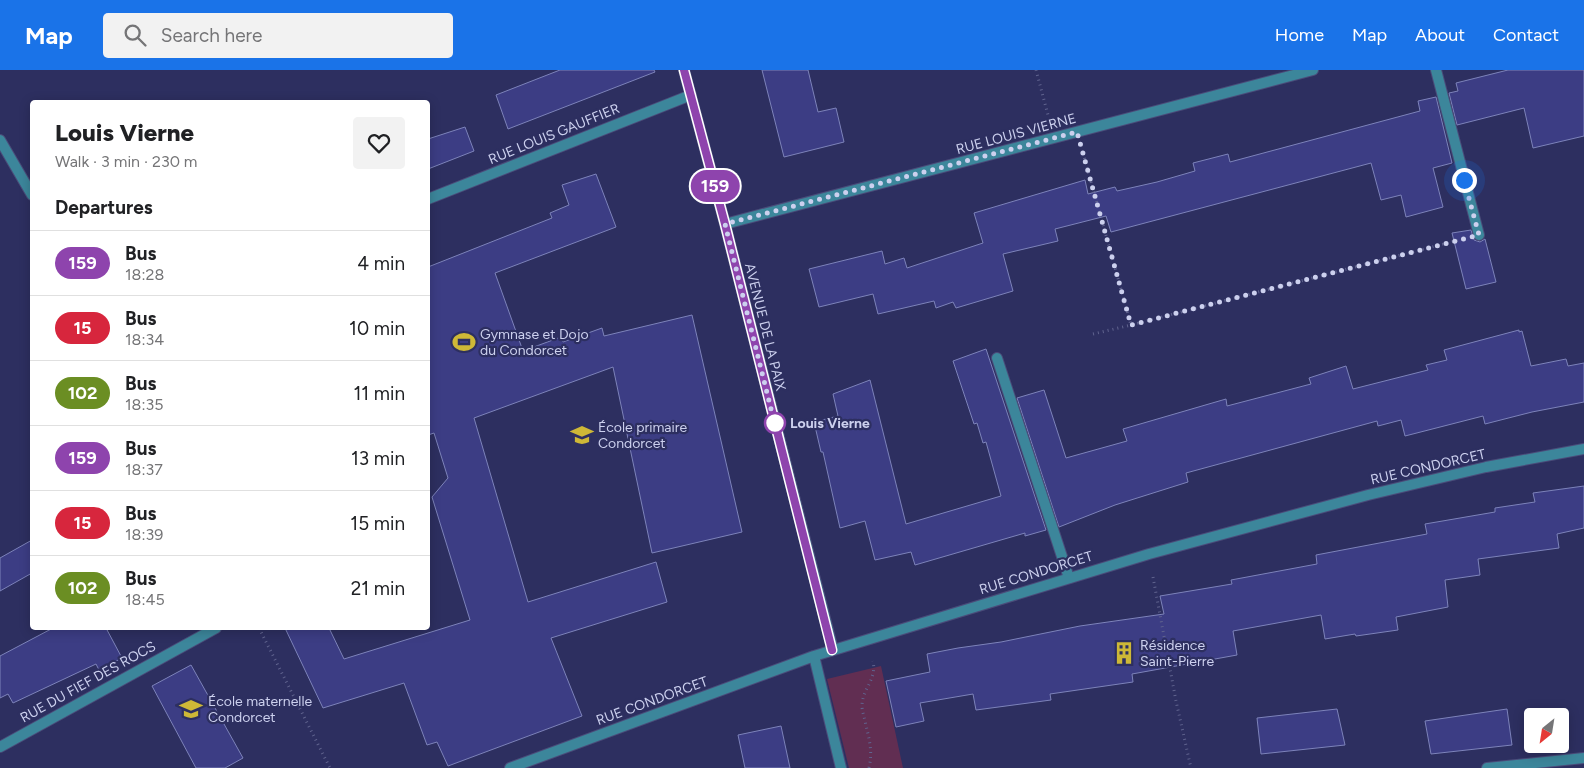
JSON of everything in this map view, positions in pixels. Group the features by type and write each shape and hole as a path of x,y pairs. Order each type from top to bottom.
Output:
{"street":[{"name":"AVENUE DE LA PAIX","path":"684,70 725,224 832,650"},
{"name":"RUE LOUIS VIERNE","path":"725,224 1313,70"},
{"path":"1436,70 1479,235"},
{"name":"RUE LOUIS GAUFFIER","path":"430,198 690,94"},
{"path":"0,140 30,192"},
{"path":"997,358 1069,578"},
{"name":"RUE CONDORCET","path":"510,768 814,656 1149,554 1368,495 1486,467 1584,449"},
{"name":"RUE DU FIEF DES ROCS","path":"0,746 212,630"},
{"path":"814,656 841,768"},
{"path":"1487,768 1584,758"}],"path":[{"path":"1036,70 1055,138"},
{"path":"1077,132 1131,325"},
{"path":"1093,334 1479,235"},
{"path":"1149,554 1190,768"},
{"path":"260,630 330,768"},
{"path":"857,642 863,663 873,661 875,668 863,697 862,707 871,746 872,756 869,768"}],"shaded area":[{"path":"881,666 903,768 849,768 827,679"}],"building":[{"path":"560,70 654,70 655,72 508,129 496,95"},
{"path":"762,70 808,70 818,112 836,108 844,142 784,157"},
{"path":"1508,70 1584,70 1584,136 1533,148 1524,108 1457,125 1449,93 1458,91 1456,83"},
{"path":"1436,97 1452,163 1433,168 1443,207 1406,217 1401,195 1381,200 1371,163 1111,232 1106,216 1055,229 1058,241 1003,254 1013,291 956,308 953,302 936,308 934,301 878,314 873,294 819,307 809,269 882,251 885,264 904,258 907,268 983,243 974,213 1085,180 1088,194 1115,187 1117,191 1157,182 1195,171 1193,163 1228,154 1230,162 1420,111 1418,101"},
{"path":"465,127 474,151 430,168 430,138"},
{"path":"596,174 616,227 495,273 523,351 561,337 563,342 602,328 604,336 692,315 742,532 652,553 613,367 474,418 528,602 656,562 667,602 551,638 582,716 448,766 437,742 427,745 404,683 323,708 286,630 330,630 344,659 470,620 432,497 448,478 434,433 430,434 430,266 552,218 550,213 569,205 562,185"},
{"path":"1471,230 1474,240 1480,242 1485,239 1496,282 1466,289 1452,233"},
{"path":"1519,330 1519,332 1522,331 1531,366 1566,359 1568,366 1584,363 1584,402 1532,412 1485,424 1483,416 1405,436 1401,420 1378,426 1377,421 1186,473 1188,482 1115,505 1059,527 1017,398 1044,390 1066,458 1127,441 1123,429 1226,399 1227,406 1311,384 1309,378 1346,366 1353,389 1428,370 1426,365 1447,360 1444,350"},
{"path":"986,349 1046,530 1025,536 1025,533 915,565 911,552 875,560 865,521 840,528 823,452 821,452 814,422 838,416 833,394 870,380 906,524 1001,496 986,442 983,443 977,423 974,424 953,361"},
{"path":"1584,486 1584,528 1557,534 1559,548 1478,559 1480,575 1445,580 1448,607 1396,617 1398,630 1325,639 1321,615 1233,631 1237,655 1132,674 1133,682 1050,694 1051,700 976,710 973,694 920,703 924,721 896,727 886,681 930,672 927,654 1001,642 1080,626 1164,614 1160,596 1232,584 1231,580 1317,564 1316,555 1427,534 1425,524 1495,512 1495,508 1535,502 1533,493"},
{"path":"30,541 30,574 0,591 0,558"},
{"path":"49,630 107,630 122,658 99,670 96,664 13,703 8,694 0,698 0,656"},
{"path":"191,665 243,758 225,768 196,768 152,686"},
{"path":"1337,709 1345,745 1261,754 1257,718"},
{"path":"1507,709 1512,745 1431,754 1425,721"},
{"path":"781,726 790,768 745,768 738,735"}],"bus line":[{"name":"159","path":"684,70 725,224 832,650"}],"place":[{"name":"Gymnase et Dojo du Condorcet","path":"464,342"},
{"name":"Louis Vierne","path":"775,423"},
{"name":"École primaire Condorcet","path":"582,435"},
{"name":"Résidence Saint-Pierre","path":"1124,653"},
{"name":"École maternelle Condorcet","path":"191,709"}],"route":[{"path":"775,423 776,429 725,224 1077,132 1131,325 1479,235 1464,180"}]}
